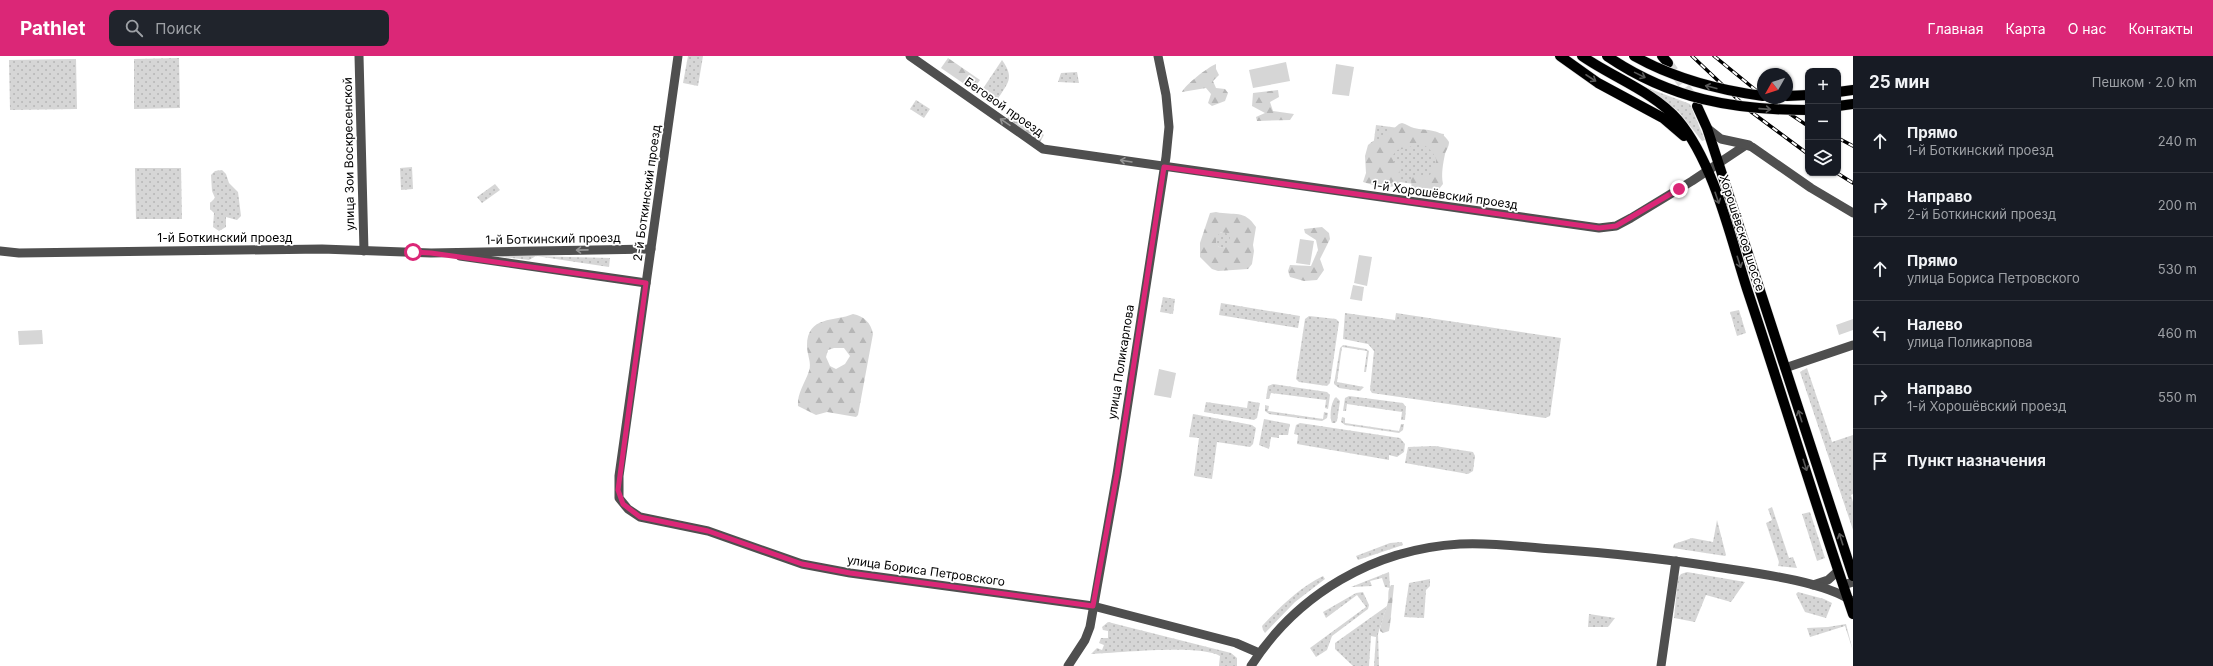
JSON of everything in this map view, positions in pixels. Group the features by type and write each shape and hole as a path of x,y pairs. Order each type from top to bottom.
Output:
{"main road":[{"path":"1560,56 1598,83 1653,112 1672,125 1696,150 1708,171"},
{"path":"1582,56 1650,97 1669,111 1684,128 1708,171"},
{"path":"1607,56 1651,80 1702,100 1730,106 1761,109 1805,110"},
{"path":"1634,56 1655,67 1692,82 1733,92 1757,95"},
{"path":"1841,92 1853,90"},
{"path":"1793,96 1805,95"},
{"path":"1841,106 1853,104"},
{"path":"1697,106 1707,128 1719,164"},
{"name":"Хорошёвское шоссе","path":"1719,164 1853,576"},
{"name":"Хорошёвское шоссе","path":"1708,171 1838,571 1848,583 1853,614"}],"street":[{"name":"улица Зои Воскресенской","path":"359,56 364,251"},
{"name":"2-й Боткинский проезд","path":"619,476 678,56"},
{"name":"Беговой проезд","path":"910,56 1043,149 1164,167"},
{"name":"улица Поликарпова","path":"1068,666 1085,640 1093,606 1117,474 1164,167 1169,127 1166,95 1158,56"},
{"path":"1707,128 1721,140 1745,143 1752,146 1811,188 1853,213"},
{"path":"1719,164 1743,146 1752,146"},
{"name":"Хорошёвское шоссе","path":"1708,171 1719,164"},
{"name":"1-й Хорошёвский проезд","path":"1164,167 1599,228 1616,226 1708,171"},
{"name":"1-й Боткинский проезд","path":"0,252 19,253 164,250 364,251 431,253 651,249"},
{"name":"1-й Боткинский проезд","path":"0,258 19,253"},
{"name":"1-й Боткинский проезд","path":"431,253 646,283"},
{"path":"1785,368 1853,345"},
{"name":"улица Бориса Петровского","path":"619,476 620,498 628,509 640,517 708,531 802,564 850,573 1093,606 1236,643 1259,653"},
{"path":"1251,666 1270,639 1300,608 1336,582 1379,561 1420,549 1478,544 1622,554 1676,560 1772,576 1851,597"},
{"path":"1661,666 1676,560"},
{"path":"1813,586 1828,580 1838,571"}],"green space":[{"path":"688,56 703,56 698,86 683,83"},
{"path":"179,58 180,108 134,109 134,59"},
{"path":"948,58 980,80 973,90 941,68"},
{"path":"76,59 77,109 10,110 9,60"},
{"path":"1002,60 1006,66 1009,76 1007,85 997,100 982,90"},
{"path":"1286,62 1290,81 1253,88 1249,70"},
{"path":"1216,64 1216,69 1219,75 1213,81 1216,88 1225,89 1228,93 1225,101 1212,106 1208,103 1211,94 1206,88 1182,92 1197,76"},
{"path":"1336,64 1354,67 1349,96 1332,94"},
{"path":"1077,72 1079,83 1058,82 1061,73"},
{"path":"1645,87 1690,104 1705,140 1702,141 1678,111"},
{"path":"1278,90 1279,97 1270,102 1273,111 1294,114 1290,120 1257,121 1256,117 1265,113 1252,106 1253,93"},
{"path":"916,100 930,109 924,118 910,109"},
{"path":"1011,111 1044,135 1039,144 1007,119"},
{"path":"1402,123 1414,128 1438,132 1442,134 1449,142 1443,165 1443,184 1439,189 1412,194 1411,179 1413,176 1430,175 1436,161 1435,156 1431,151 1419,143 1397,150 1393,155 1393,162 1399,164 1400,184 1386,187 1363,182 1366,173 1365,156 1368,145 1373,141 1383,138"},
{"path":"1376,125 1444,134 1437,187 1369,178"},
{"path":"412,167 413,189 401,190 400,168"},
{"path":"135,168 181,168 182,219 136,219"},
{"path":"222,170 226,174 229,183 238,192 241,216 237,220 226,217 226,227 219,231 213,227 214,213 210,209 210,203 215,198 212,191 211,175 215,171"},
{"path":"495,184 500,190 482,203 477,197"},
{"path":"1216,212 1239,214 1252,221 1256,227 1253,245 1254,251 1252,264 1248,269 1218,271 1212,269 1200,257 1200,243 1210,213","holes":["1221,232 1226,233 1230,237 1229,244 1224,248 1219,247 1216,243 1216,237"]},
{"path":"1322,227 1329,233 1330,239 1320,259 1324,270 1317,280 1304,281 1290,277 1288,271 1290,265 1311,266 1318,250 1316,240 1305,233 1304,229"},
{"path":"1223,232 1230,237 1231,240 1226,247 1223,248 1216,243 1215,240 1220,233"},
{"path":"1300,239 1314,241 1310,265 1296,263"},
{"path":"485,255 536,256 529,260"},
{"path":"1359,255 1372,257 1367,286 1354,283"},
{"path":"538,256 610,258 609,267"},
{"path":"1353,285 1364,287 1362,301 1350,299"},
{"path":"1163,297 1175,299 1173,314 1160,312"},
{"path":"1221,303 1300,316 1298,328 1219,315"},
{"path":"1739,310 1746,333 1737,336 1730,312"},
{"path":"1345,313 1395,320 1396,313 1561,338 1550,416 1545,418 1372,393 1370,390 1374,351 1368,344 1343,339"},
{"path":"853,314 864,318 869,323 873,334 858,415 856,417 827,412 816,415 798,406 800,392 810,368 807,346 808,336 817,324 823,321","holes":["834,348 844,348 850,356 845,364 836,369 830,366 826,357 828,350"]},
{"path":"1309,316 1336,319 1339,322 1330,383 1327,386 1299,382 1296,379 1305,319"},
{"path":"1853,319 1853,330 1839,335 1836,325"},
{"path":"42,330 43,344 19,345 18,331"},
{"path":"1343,345 1366,349 1369,351 1366,372 1364,372 1367,351 1342,347 1337,382 1364,387 1360,391 1339,388 1334,384 1340,348"},
{"path":"1807,368 1832,442 1853,435 1853,494 1851,495 1853,502 1853,530 1800,372"},
{"path":"1159,369 1176,373 1171,398 1154,395"},
{"path":"1273,384 1327,392 1330,395 1328,409 1325,408 1326,400 1271,393 1269,399 1266,399 1268,386"},
{"path":"1349,396 1403,403 1406,407 1405,420 1401,420 1402,412 1347,404 1346,411 1343,411 1345,398"},
{"path":"1336,397 1340,401 1337,421 1332,423 1331,409"},
{"path":"1248,401 1260,403 1257,418 1254,420 1204,412 1206,402 1247,408"},
{"path":"1265,405 1269,406 1268,411 1323,419 1324,412 1328,413 1327,418 1322,421 1269,414 1265,411"},
{"path":"1193,414 1252,425 1256,428 1253,444 1250,447 1217,442 1212,479 1194,476 1199,438 1189,437"},
{"path":"1342,417 1345,418 1345,423 1399,431 1401,424 1404,424 1403,430 1399,433 1345,425 1341,422"},
{"path":"1264,419 1290,424 1288,435 1279,435 1279,438 1271,437 1269,449 1259,445"},
{"path":"1300,423 1400,438 1405,444 1404,452 1397,457 1389,455 1389,460 1297,444 1298,435 1294,434 1296,425"},
{"path":"1435,446 1473,452 1475,456 1473,471 1468,474 1405,463 1408,447"},
{"path":"1772,507 1789,558 1793,557 1797,568 1778,566 1779,562 1766,523 1772,520 1768,509"},
{"path":"1810,512 1825,558 1817,561 1802,514"},
{"path":"1717,520 1725,556 1673,548 1674,544 1692,538 1713,542"},
{"path":"1402,542 1403,545 1358,560 1356,556 1390,543"},
{"path":"1389,572 1390,588 1385,587 1382,578 1370,581 1372,586 1351,587"},
{"path":"1687,572 1745,582 1731,602 1706,595 1695,622 1674,618 1678,578 1681,574"},
{"path":"1323,576 1325,579 1295,602 1265,633 1262,626 1276,611 1306,586"},
{"path":"1430,579 1430,586 1426,590 1424,618 1404,617 1409,583"},
{"path":"1391,585 1394,585 1389,631 1383,633 1380,631"},
{"path":"1363,592 1369,605 1368,609 1332,636 1327,650 1316,657 1310,648 1366,607 1357,595 1326,618 1323,612 1356,593"},
{"path":"1798,592 1824,599 1832,603 1826,618 1805,612 1796,594"},
{"path":"1387,606 1378,634 1379,666 1374,666 1376,637 1371,636 1369,666 1353,666 1335,649 1335,643"},
{"path":"1589,614 1615,618 1608,627 1588,627"},
{"path":"1108,622 1231,653 1237,658 1237,666 1219,666 1220,656 1210,652 1195,650 1158,650 1091,654 1097,648 1102,650 1104,645 1099,643 1101,638 1108,638 1108,631 1103,630 1102,627"},
{"path":"1846,624 1853,651 1845,626 1810,637 1807,628 1828,627"}],"tunnel":[{"path":"1668,63 1694,100"}],"railway":[{"path":"1692,56 1750,111 1805,152"},
{"path":"1714,56 1757,91"},
{"path":"1775,104 1805,124"},
{"path":"1841,140 1853,146"},
{"path":"1841,176 1853,183"}],"route":[{"path":"413,252 431,253 582,273 646,283 618,490 623,504 640,517 708,531 781,557 812,566 850,573 1093,606 1117,474 1116,471 1164,167 1599,228 1616,226 1679,189"}]}
